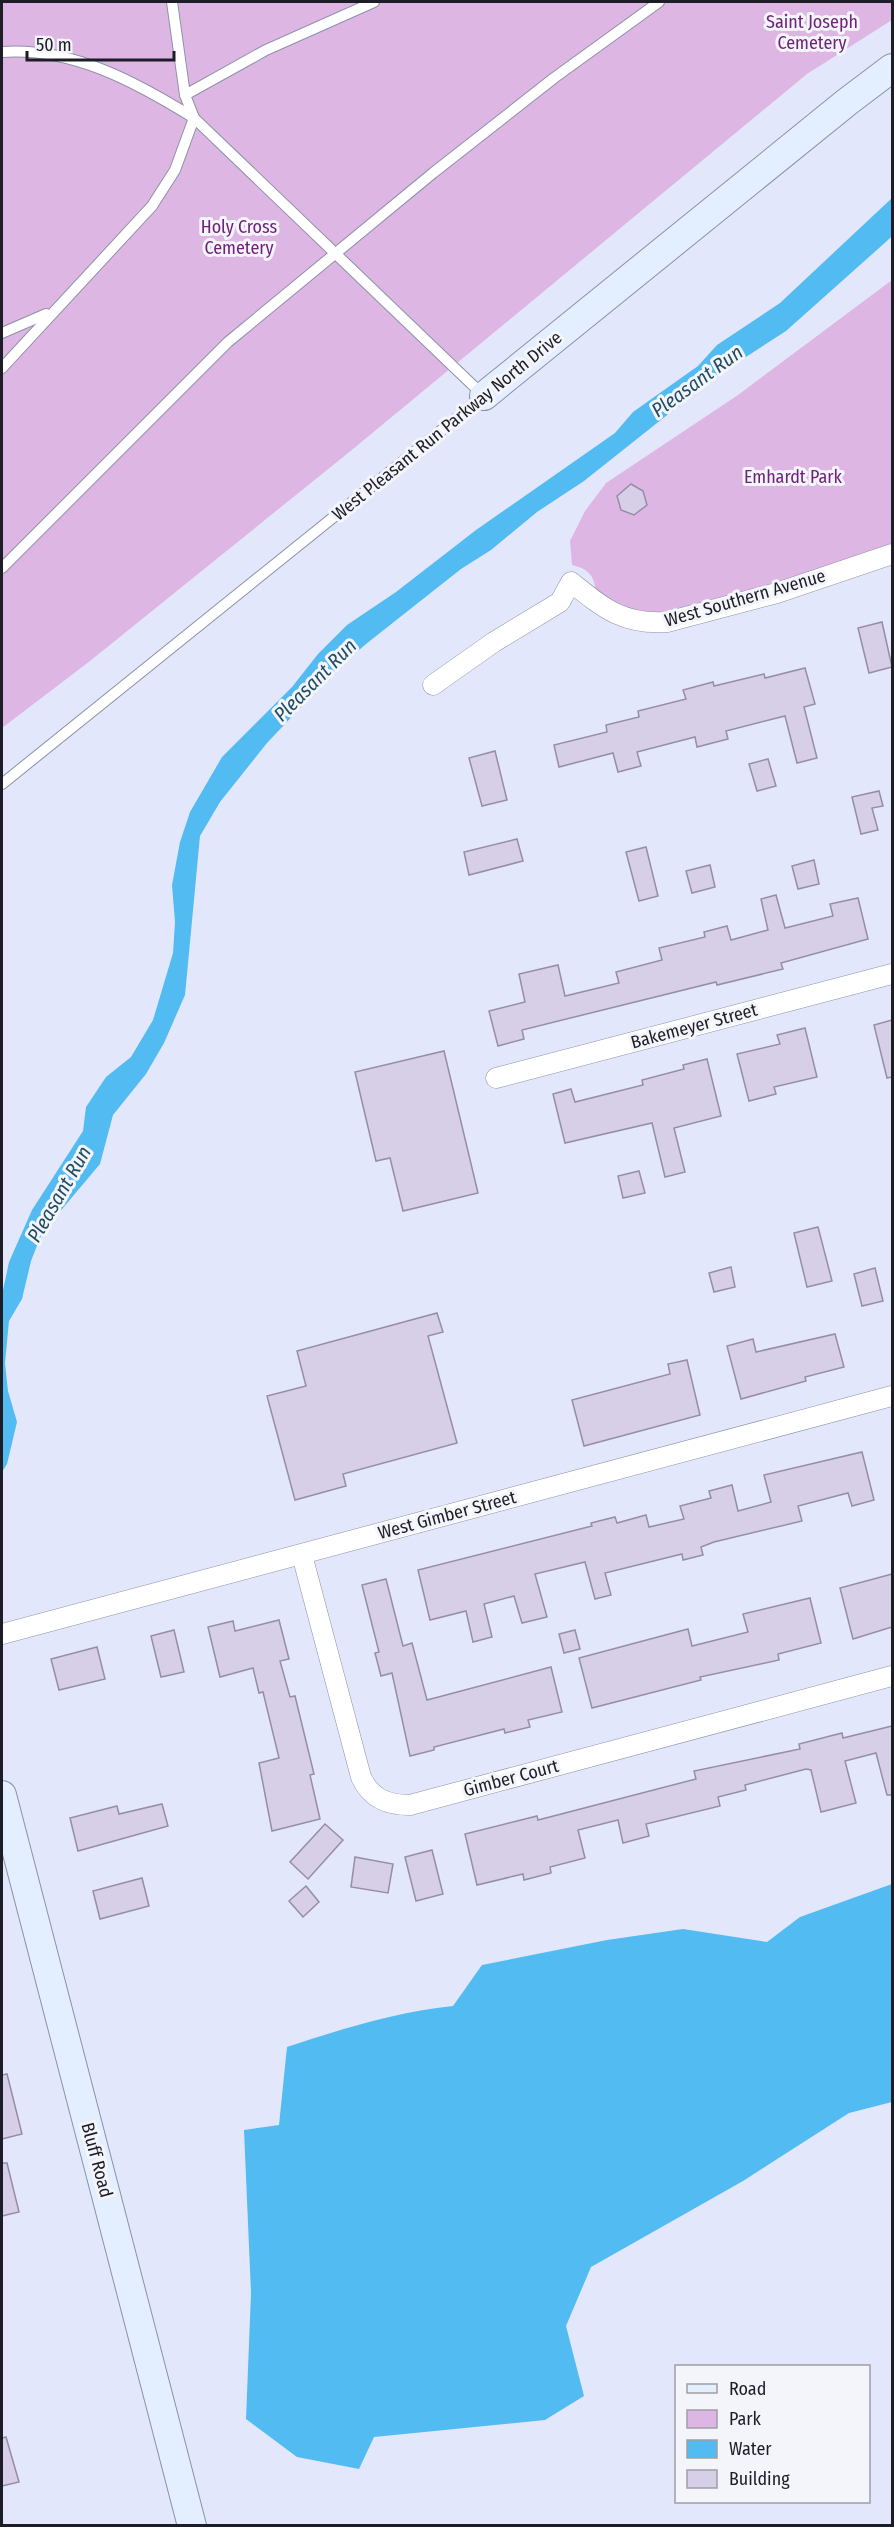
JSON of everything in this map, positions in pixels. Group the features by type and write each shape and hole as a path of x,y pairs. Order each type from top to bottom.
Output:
{"main road":[{"name":"West Pleasant Run Parkway North Drive","path":"484,396 892,68"},
{"name":"Bluff Road","path":"2,1795 192,2526"}],"street":[{"name":"West Southern Avenue","path":"433,685 494,642 561,602 571,582 604,609 622,618 653,623 667,622 777,592 892,554"},
{"name":"Bakemeyer Street","path":"496,1078 892,974"},
{"name":"West Gimber Street","path":"2,1634 892,1396"},
{"name":"Gimber Court","path":"302,1555 361,1777 372,1794 384,1802 397,1805 410,1805 892,1676"}],"lane":[{"path":"2,368 152,206 175,170 194,118 185,95 172,2"},
{"path":"185,95 266,50 374,2"},
{"path":"2,568 228,342 335,252 554,78 659,2"},
{"path":"2,52 47,54 102,69 150,91 194,118 484,396"},
{"path":"2,333 52,312"},
{"name":"West Pleasant Run Parkway North Drive","path":"2,784 484,396"}],"green space":[{"name":"Holy Cross Cemetery","path":"2,2 892,2 892,20 807,74 353,449 90,661 2,728"},
{"name":"Emhardt Park","path":"892,280 892,552 752,593 635,620 596,594 590,574 572,565 570,541 585,511 606,483 738,395"}],"water":[{"name":"Pleasant Run","path":"892,198 892,236 888,240 786,331 715,377 584,481 537,512 491,550 461,569 366,644 334,672 267,743 220,802 200,836 185,995 164,1043 146,1074 113,1115 100,1164 42,1233 31,1261 22,1299 9,1321 5,1363 8,1391 17,1422 7,1464 2,1472 2,1295 9,1262 32,1210 83,1131 86,1107 106,1077 131,1057 153,1020 173,953 175,922 172,885 180,842 190,812 222,757 292,687 318,654 347,625 396,592 476,530 615,433 633,412 698,366 717,345 780,303"},
{"path":"892,1884 892,2102 849,2113 743,2181 591,2267 566,2326 584,2396 545,2420 374,2437 359,2469 297,2457 246,2419 251,2293 244,2130 279,2125 287,2047 389,2017 453,2006 482,1965 607,1940 683,1929 767,1942 800,1917"}],"building":[{"path":"631,484 643,491 647,505 634,515 621,510 617,496"},
{"path":"882,622 892,667 869,673 858,628"},
{"path":"805,668 815,704 804,707 817,758 797,763 785,716 726,731 728,739 697,747 695,737 637,752 641,766 618,772 613,753 559,767 554,745 607,732 606,725 639,717 638,711 686,699 683,690 713,682 714,686 764,674 765,678"},
{"path":"495,751 507,800 482,806 469,758"},
{"path":"768,759 776,786 757,791 749,764"},
{"path":"879,791 883,806 872,808 878,830 861,834 852,797"},
{"path":"517,839 523,861 469,875 464,852"},
{"path":"646,847 658,896 639,901 626,852"},
{"path":"814,860 819,884 798,889 792,866"},
{"path":"710,865 715,887 692,893 686,871"},
{"path":"776,895 785,928 833,916 830,904 858,898 868,939 781,963 783,969 717,985 716,982 522,1030 524,1039 498,1046 489,1011 525,1002 519,974 558,965 565,996 619,983 616,972 662,960 659,948 705,937 704,932 727,926 731,940 768,930 761,899"},
{"path":"892,1020 892,1077 887,1078 874,1025"},
{"path":"805,1028 817,1077 774,1087 776,1094 749,1101 737,1054 780,1044 777,1035"},
{"path":"444,1051 478,1193 403,1211 390,1158 376,1161 355,1072"},
{"path":"707,1059 721,1116 674,1128 685,1172 665,1177 652,1123 565,1143 553,1094 571,1089 575,1102 643,1085 642,1080 684,1069 683,1065"},
{"path":"639,1171 645,1193 623,1198 618,1176"},
{"path":"818,1227 832,1281 807,1287 794,1233"},
{"path":"731,1267 735,1287 714,1292 709,1273"},
{"path":"875,1268 883,1301 862,1306 854,1274"},
{"path":"437,1313 443,1332 428,1336 457,1443 343,1474 346,1486 295,1500 267,1396 306,1386 297,1351"},
{"path":"835,1334 844,1367 805,1377 806,1381 741,1399 727,1346 753,1339 756,1352"},
{"path":"687,1360 700,1415 584,1446 572,1400 670,1374 668,1364"},
{"path":"862,1452 874,1500 852,1506 848,1493 798,1506 802,1521 714,1542 701,1547 703,1555 683,1560 682,1554 605,1573 611,1595 595,1599 585,1562 535,1574 547,1617 522,1623 514,1596 484,1604 492,1637 473,1642 466,1611 430,1620 418,1570 592,1526 591,1523 615,1517 617,1523 646,1515 649,1527 684,1519 680,1506 711,1498 709,1491 732,1485 738,1511 771,1502 764,1475"},
{"path":"892,1574 892,1627 853,1639 840,1588"},
{"path":"386,1579 403,1646 412,1643 427,1700 551,1667 562,1712 528,1720 530,1727 505,1733 504,1729 434,1747 434,1750 410,1756 392,1673 381,1676 375,1653 379,1652 362,1585"},
{"path":"810,1598 821,1643 778,1654 779,1660 700,1677 701,1680 592,1708 579,1658 688,1629 692,1646 748,1632 743,1614"},
{"path":"279,1620 289,1659 280,1661 290,1697 295,1696 314,1774 310,1775 320,1819 272,1831 259,1763 279,1758 263,1692 259,1693 253,1668 220,1677 208,1627 233,1621 235,1631"},
{"path":"174,1630 184,1672 161,1677 151,1636"},
{"path":"575,1630 580,1649 564,1653 559,1634"},
{"path":"97,1647 105,1679 59,1690 51,1659"},
{"path":"892,1726 892,1795 887,1795 876,1753 845,1761 856,1803 821,1812 811,1770 806,1769 745,1785 746,1790 718,1797 720,1806 646,1824 649,1836 623,1843 618,1820 578,1830 585,1858 550,1867 551,1873 524,1880 523,1874 477,1885 465,1834 537,1816 538,1820 696,1779 694,1771 800,1749 799,1744 842,1733 843,1738"},
{"path":"162,1804 168,1826 78,1851 70,1818 117,1806 119,1814"},
{"path":"325,1824 343,1840 308,1879 290,1862"},
{"path":"432,1850 443,1894 416,1901 405,1857"},
{"path":"355,1857 393,1864 388,1893 351,1887"},
{"path":"142,1878 149,1906 100,1919 93,1891"},
{"path":"306,1886 319,1902 303,1917 289,1901"},
{"path":"7,2074 22,2134 2,2139 2,2075"},
{"path":"2,2163 7,2163 19,2212 2,2216"},
{"path":"6,2437 19,2482 2,2486 2,2438"}],"park label":[{"name":"Saint Joseph Cemetery","path":"812,32"}]}
